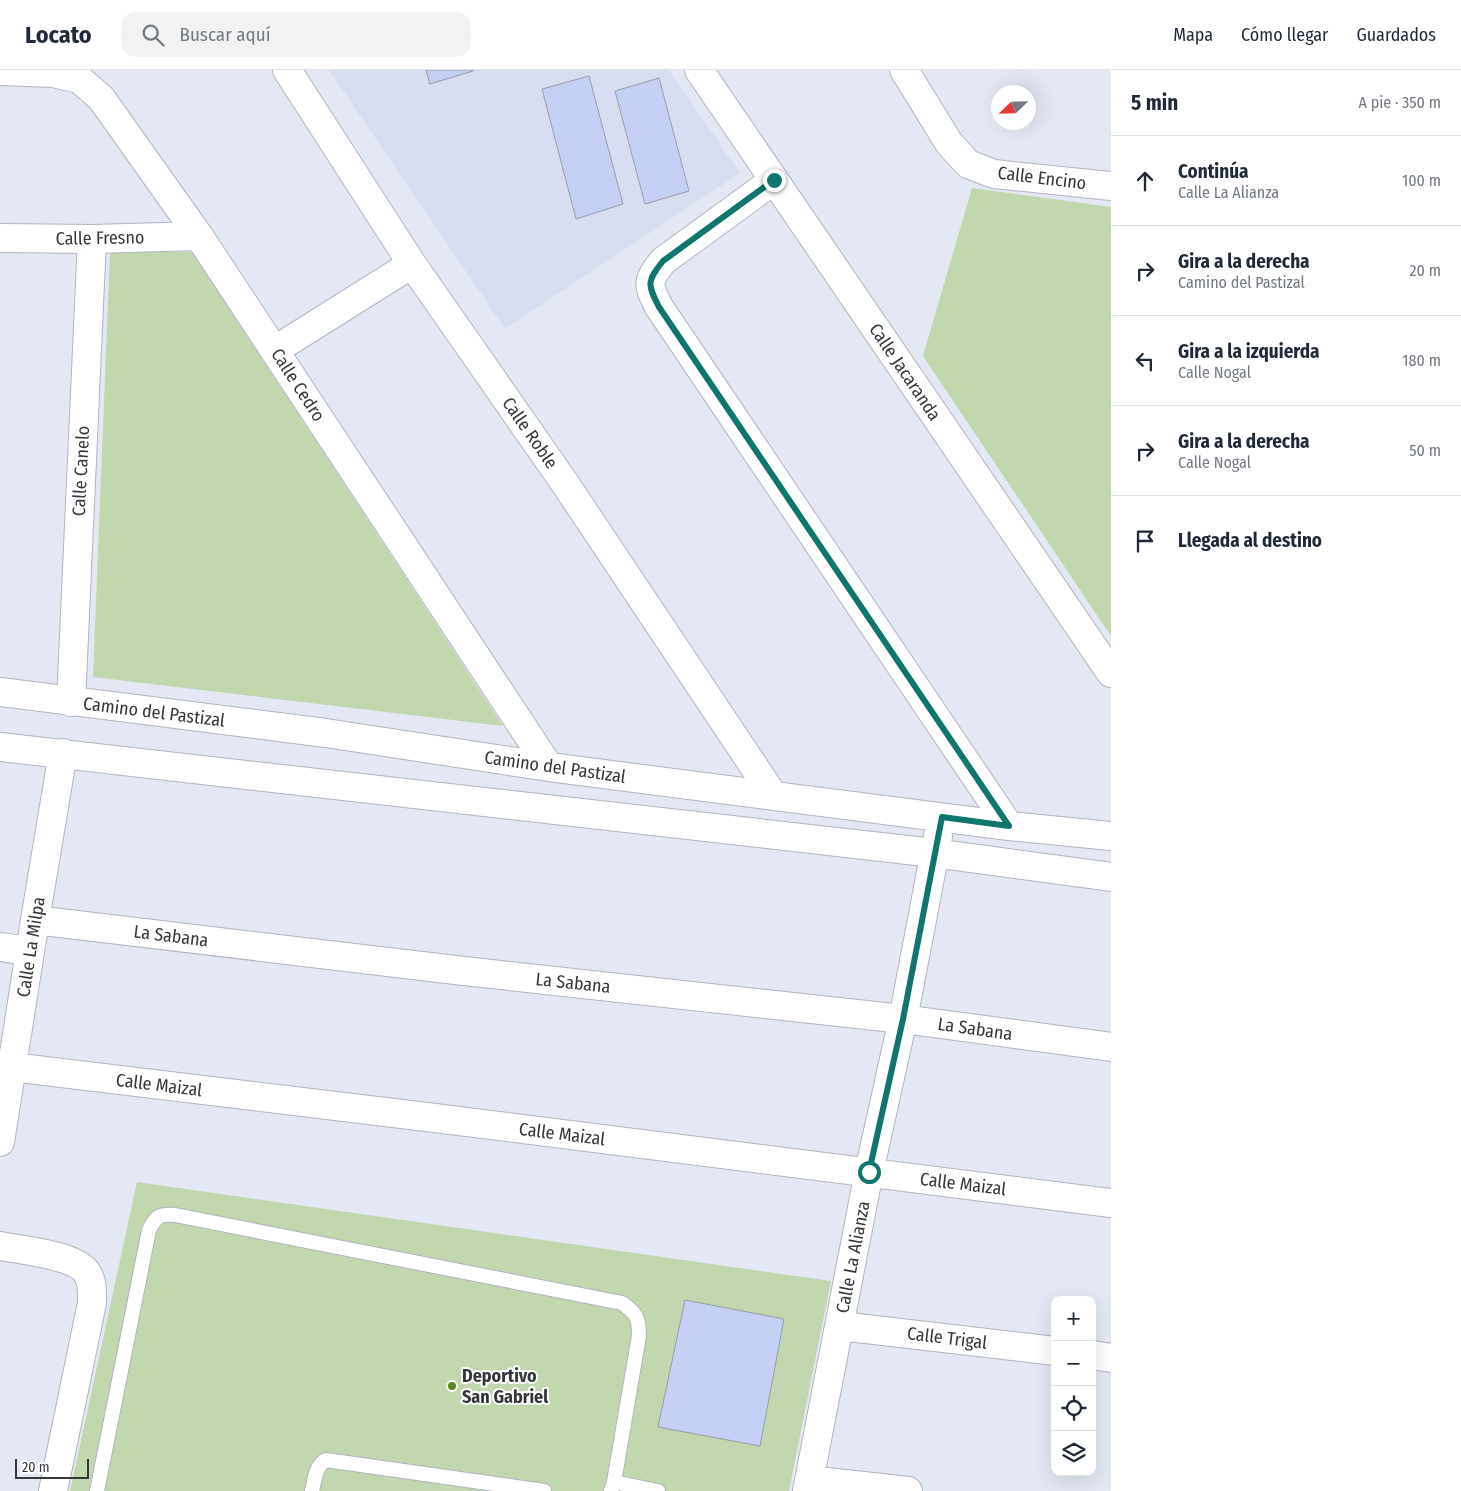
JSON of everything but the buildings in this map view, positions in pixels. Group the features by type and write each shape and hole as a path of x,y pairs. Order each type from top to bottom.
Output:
{"street":[{"name":"Calle Roble","path":"287,70 412,264 564,482 773,795"},
{"name":"Calle Jacaranda","path":"699,70 1111,673"},
{"name":"Calle Encino","path":"904,70 949,143 968,164 994,174 1111,186"},
{"name":"Calle Cedro","path":"0,71 53,73 79,79 101,98 199,236 549,767"},
{"path":"774,180 663,261 651,276 650,290 659,307 1009,826"},
{"name":"Calle Fresno","path":"0,238 92,239 199,236"},
{"name":"Calle Canelo","path":"71,702 92,239"},
{"path":"275,350 412,264"},
{"name":"Camino del Pastizal","path":"0,692 326,733 549,767 1009,826 1111,836"},
{"path":"0,747 934,853 1111,877"},
{"name":"Calle La Milpa","path":"0,1142 3,1099 12,1067 34,920 64,753"},
{"name":"Calle La Alianza","path":"808,1485 869,1172 903,1019 942,817"},
{"name":"La Sabana","path":"34,920 464,971 903,1019 1111,1047"},
{"path":"0,947 30,951"},
{"name":"Calle Maizal","path":"12,1067 1111,1202"},
{"path":"0,1246 63,1258 77,1263 87,1272 92,1286 92,1303 53,1491"},
{"name":"Calle Trigal","path":"840,1326 1051,1351"},
{"path":"1096,1356 1111,1358"},
{"path":"808,1485 908,1491"}],"lane":[{"path":"97,1491 149,1230 154,1219 164,1214 185,1216 622,1303 634,1311 639,1322 639,1336 613,1486 658,1491"},
{"path":"312,1491 316,1471 320,1464 326,1460 544,1491"}],"shaded area":[{"path":"329,70 669,70 740,173 505,329"}],"green space":[{"path":"972,188 1111,207 1111,636 923,356"},
{"path":"110,252 192,252 503,726 93,677"},
{"name":"Deportivo San Gabriel","path":"137,1182 831,1281 789,1491 70,1491"}],"place":[{"name":"Deportivo San Gabriel","path":"452,1386"}],"route":[{"path":"774,180 663,261 651,276 650,290 659,307 1009,826 942,817 903,1019 869,1172"}]}
